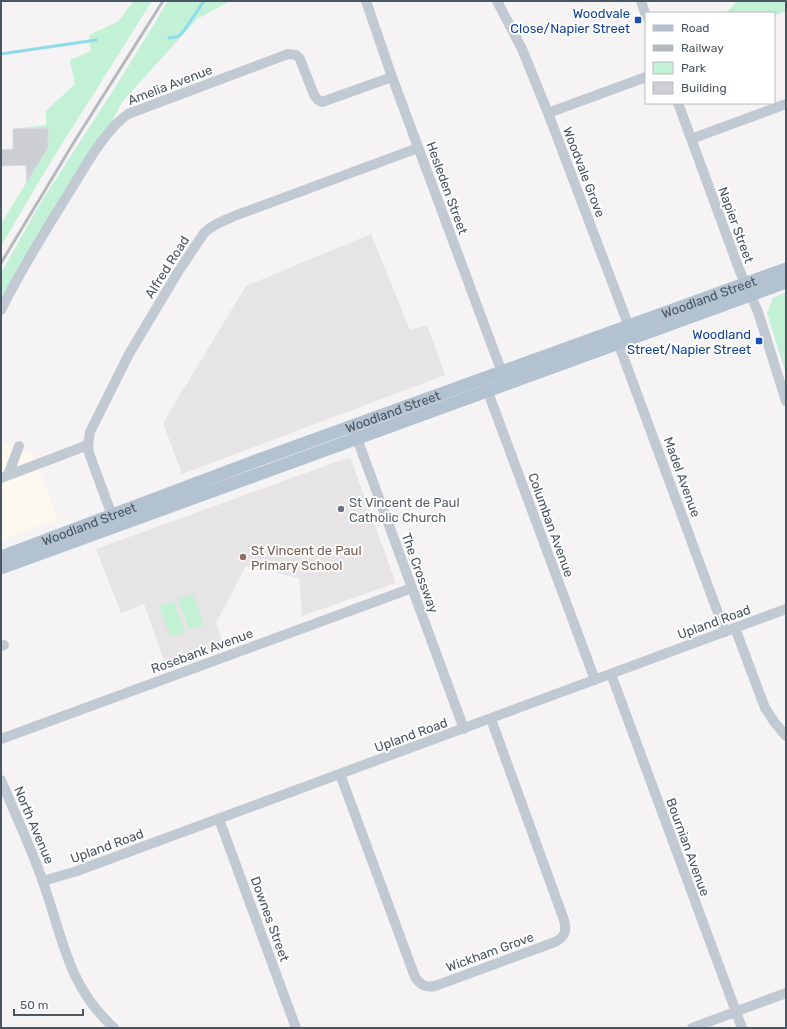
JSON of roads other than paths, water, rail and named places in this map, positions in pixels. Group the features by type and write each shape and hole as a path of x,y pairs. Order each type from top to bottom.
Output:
{"main road":[{"name":"Woodland Street","path":"748,290 786,269"},
{"name":"Woodland Street","path":"1,557 114,521 357,439 485,385 616,337 748,290 786,282"},
{"name":"Woodland Street","path":"1,568 114,521 184,487 352,426 485,385"}],"street":[{"name":"Hesleden Street","path":"366,1 392,77 504,378"},
{"name":"Woodvale Grove","path":"497,1 522,49 548,113 631,332"},
{"path":"641,1 645,13"},
{"name":"Amelia Avenue","path":"1,310 42,236 85,167 109,132 128,114 288,54 296,55 300,58 314,95 322,102 392,77"},
{"path":"548,113 645,78"},
{"name":"Napier Street","path":"678,104 748,290 758,312 786,401"},
{"path":"691,139 786,104"},
{"name":"Alfred Road","path":"114,521 92,463 88,445 90,432 129,354 198,241 210,228 237,215 418,148"},
{"name":"Madel Avenue","path":"616,337 725,632"},
{"name":"Columban Avenue","path":"485,385 594,680"},
{"name":"The Crossway","path":"352,426 464,729"},
{"path":"4,476 88,445"},
{"path":"4,476 19,446"},
{"name":"Rosebank Avenue","path":"1,739 412,588"},
{"name":"Upland Road","path":"43,881 77,871 786,610"},
{"path":"735,628 765,708 786,736"},
{"name":"Bournian Avenue","path":"611,674 742,1028"},
{"name":"Wickham Grove","path":"340,774 415,978 425,987 443,983 555,942 563,936 566,927 491,719"},
{"name":"North Avenue","path":"1,780 43,881 72,972 82,991 95,1009 114,1028"},
{"name":"Downes Street","path":"219,819 296,1028"},
{"path":"692,1028 786,993"}],"waterway":[{"path":"169,38 177,37 183,32 204,1"},
{"path":"1,54 96,40"}],"railway":[{"path":"1,263 74,142 163,1"}],"place":[{"name":"Woodvale Close/Napier Street","path":"638,20"},
{"name":"Woodland Street/Napier Street","path":"759,341"},
{"name":"St Vincent de Paul Catholic Church","path":"341,509"},
{"name":"St Vincent de Paul Primary School","path":"243,557"}]}
